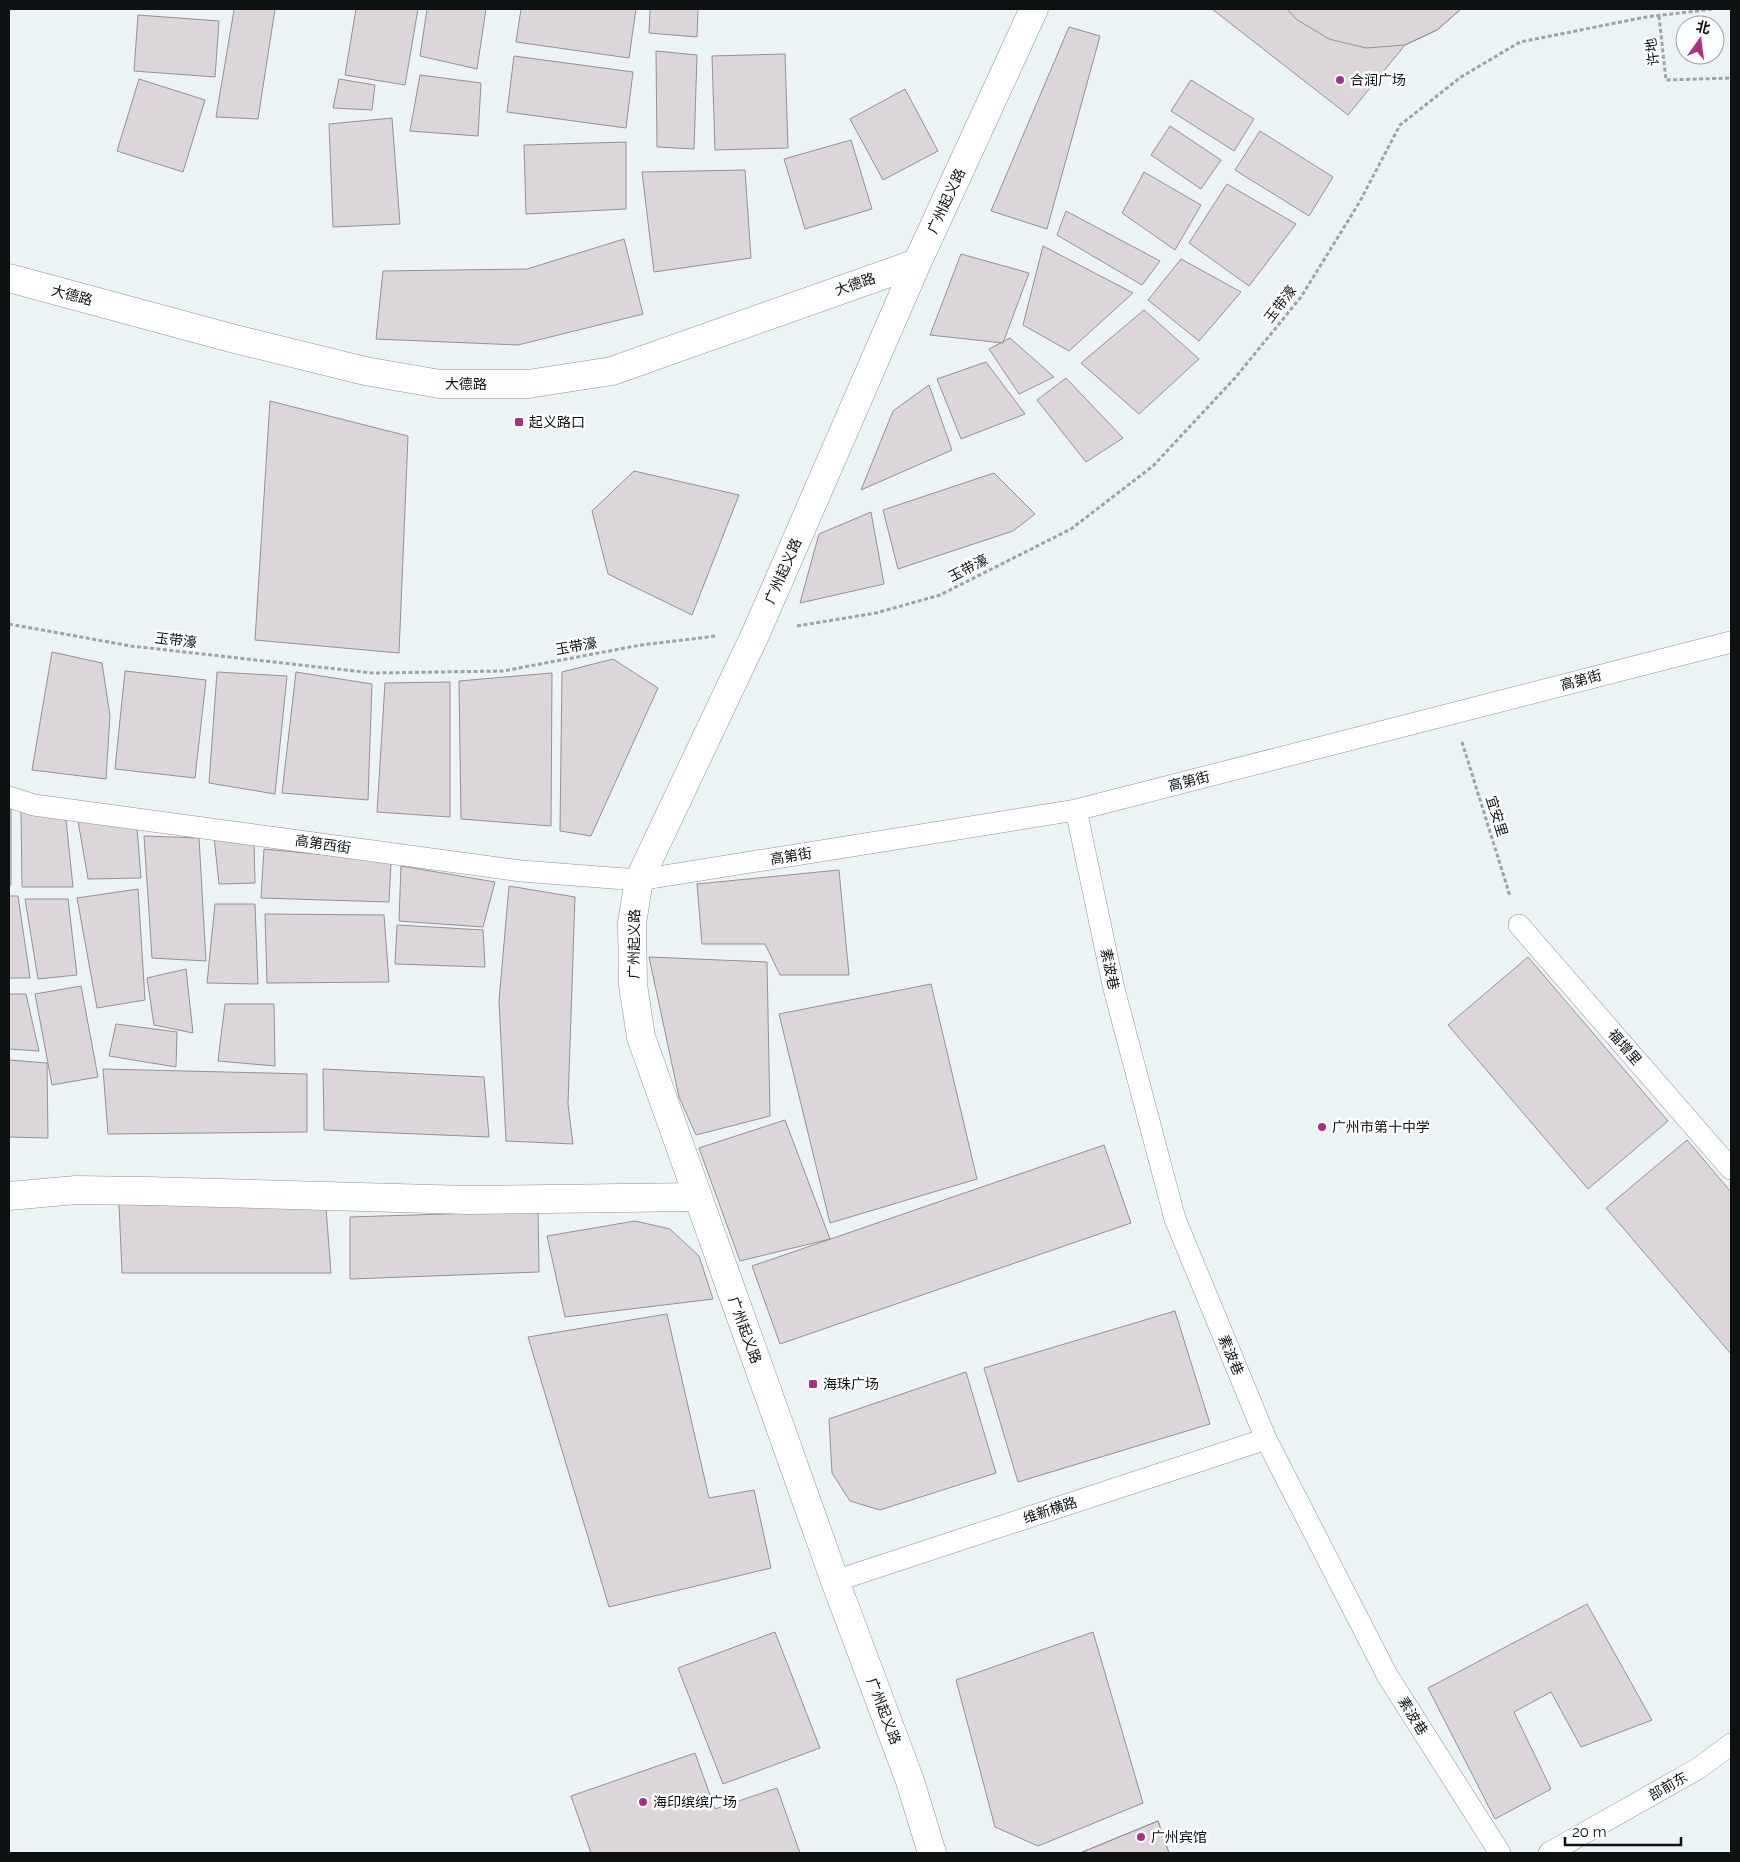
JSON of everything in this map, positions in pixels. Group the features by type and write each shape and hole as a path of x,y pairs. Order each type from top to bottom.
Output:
{"main road":[{"name":"广州起义路","path":"932,1853 910,1781 835,1581 641,1037 633,985 632,932 638,880 756,633 917,263 1034,9"},
{"name":"大德路","path":"9,278 231,338 365,371 440,384 528,384 612,371 917,263"},
{"path":"9,1196 85,1190 479,1200 697,1198"}],"lane":[{"name":"高第街","path":"638,880 1076,810 1453,714 1705,647 1731,642"},
{"name":"高第西街","path":"9,797 34,805 521,872 638,880"},
{"name":"素波巷","path":"1076,810 1114,990 1175,1219 1266,1439 1387,1675 1500,1853"},
{"name":"福增里","path":"1519,925 1731,1169"},
{"name":"维新横路","path":"835,1581 1266,1439"},
{"name":"部前东","path":"1549,1853 1699,1768 1731,1744"}],"path":[{"name":"玉带濠","path":"9,624 131,646 372,673 502,671 640,645 756,633 876,613 940,595 1071,529 1153,466 1235,378 1301,297 1359,203 1400,125 1461,77 1520,42 1659,16 1713,9"},
{"name":"许地","path":"1659,16 1666,80 1731,78"},
{"name":"宜安里","path":"1453,714 1519,925"}],"building":[{"path":"230,9 275,9 258,119 216,117 234,10"},
{"path":"356,9 418,9 405,85 345,75"},
{"path":"427,9 486,9 477,69 420,56"},
{"path":"521,9 636,9 629,58 516,42"},
{"path":"650,9 698,9 697,37 649,33"},
{"name":"合润广场","path":"1212,9 1461,9 1437,30 1405,45 1348,115"},
{"path":"1287,9 1461,9 1437,30 1405,45 1366,48 1329,39 1296,19"},
{"path":"138,15 219,21 215,77 134,71"},
{"path":"1069,27 1100,36 1047,229 991,211"},
{"path":"656,51 697,55 694,149 657,147"},
{"path":"785,54 788,148 715,150 712,56"},
{"path":"514,56 633,72 626,128 507,112"},
{"path":"420,75 481,83 478,136 410,131"},
{"path":"139,79 205,100 183,172 117,151"},
{"path":"339,79 375,85 372,110 333,108"},
{"path":"1191,80 1254,119 1234,151 1171,111"},
{"path":"905,89 938,151 883,180 850,119"},
{"path":"392,118 400,224 333,227 329,124"},
{"path":"1170,126 1221,160 1201,189 1151,155"},
{"path":"1260,131 1333,177 1309,216 1235,170"},
{"path":"851,140 872,209 805,229 784,159"},
{"path":"626,142 626,209 526,214 524,145"},
{"path":"745,170 751,258 654,272 642,172"},
{"path":"1144,172 1201,205 1175,250 1122,213"},
{"path":"1227,184 1296,224 1249,286 1189,243"},
{"path":"1066,211 1160,261 1142,285 1057,235"},
{"path":"624,239 643,314 518,345 376,339 383,271 527,269"},
{"path":"1043,246 1133,293 1069,351 1023,325"},
{"path":"961,254 1029,273 1003,343 930,335"},
{"path":"1181,259 1241,292 1199,341 1148,300"},
{"path":"1144,310 1199,359 1139,414 1081,363"},
{"path":"1010,338 1054,377 1019,394 989,349"},
{"path":"986,362 1025,414 961,439 937,379"},
{"path":"1066,378 1123,438 1086,462 1037,400"},
{"path":"929,385 952,450 861,490 893,411"},
{"path":"270,401 408,436 399,653 255,640"},
{"path":"634,471 739,495 692,615 608,574 592,511"},
{"path":"994,473 1035,514 1013,531 898,569 883,510"},
{"path":"871,512 884,584 800,603 819,534"},
{"path":"52,652 102,663 110,716 106,779 32,770"},
{"path":"613,659 658,688 591,836 560,831 562,672"},
{"path":"125,671 206,680 195,778 115,769"},
{"path":"217,672 287,676 275,794 209,783"},
{"path":"296,672 372,684 368,800 282,793"},
{"path":"552,673 551,826 461,819 459,681"},
{"path":"450,682 450,817 377,812 385,683"},
{"path":"9,804 11,804 11,885 9,885"},
{"path":"21,811 66,820 73,887 22,887"},
{"path":"78,821 137,828 141,878 88,879"},
{"path":"144,836 199,838 206,961 152,958"},
{"path":"214,837 254,842 255,883 219,884"},
{"path":"264,849 391,861 389,902 261,898"},
{"path":"401,866 495,882 483,927 399,921"},
{"path":"839,870 849,975 780,975 765,944 702,944 697,884"},
{"path":"509,886 575,897 568,1104 573,1144 506,1141 499,1001"},
{"path":"138,889 145,1000 97,1008 77,898"},
{"path":"9,896 18,896 30,978 9,978"},
{"path":"25,899 68,899 77,975 38,979"},
{"path":"215,904 255,904 258,984 207,983"},
{"path":"265,914 384,915 389,982 267,983"},
{"path":"397,925 483,930 485,967 395,964"},
{"path":"649,957 767,962 770,1116 696,1135 679,1097"},
{"path":"1528,957 1668,1121 1588,1189 1448,1025"},
{"path":"186,969 193,1033 154,1025 147,978"},
{"path":"931,984 977,1179 830,1223 779,1014"},
{"path":"81,986 98,1077 52,1085 35,994"},
{"path":"9,994 26,994 39,1051 9,1049"},
{"path":"225,1004 274,1004 275,1066 218,1061"},
{"path":"116,1024 177,1032 176,1067 109,1056"},
{"path":"9,1060 47,1063 48,1138 9,1137"},
{"path":"103,1069 307,1074 307,1132 108,1134"},
{"path":"323,1069 484,1077 489,1137 324,1130"},
{"path":"785,1120 830,1239 740,1261 699,1148"},
{"path":"1687,1140 1731,1192 1731,1354 1606,1208"},
{"path":"1104,1145 1131,1223 780,1344 752,1266"},
{"path":"119,1204 326,1208 331,1273 122,1273"},
{"path":"538,1211 539,1272 350,1279 350,1217"},
{"path":"635,1221 670,1229 699,1256 713,1299 565,1317 547,1236"},
{"path":"1175,1311 1210,1424 1018,1482 984,1368"},
{"path":"667,1314 709,1498 754,1490 771,1568 609,1607 528,1337"},
{"path":"966,1372 996,1473 880,1510 850,1501 832,1473 829,1419"},
{"path":"1587,1604 1652,1720 1581,1747 1551,1692 1514,1712 1551,1789 1495,1819 1428,1688"},
{"path":"775,1632 820,1748 723,1784 678,1668"},
{"path":"1093,1632 1143,1803 1038,1846 995,1827 956,1680"},
{"name":"海印缤缤广场","path":"695,1753 715,1809 777,1788 800,1853 591,1853 571,1796"},
{"name":"广州宾馆","path":"1158,1821 1169,1853 1080,1853"},
{"name":"广州宾馆","path":"1158,1821 1169,1853 1080,1853"}],"place":[{"name":"合润广场","path":"1340,80"},
{"name":"起义路口","path":"519,422"},
{"name":"广州市第十中学","path":"1322,1127"},
{"name":"海珠广场","path":"813,1384"},
{"name":"海印缤缤广场","path":"643,1802"},
{"name":"广州宾馆","path":"1141,1837"}]}
